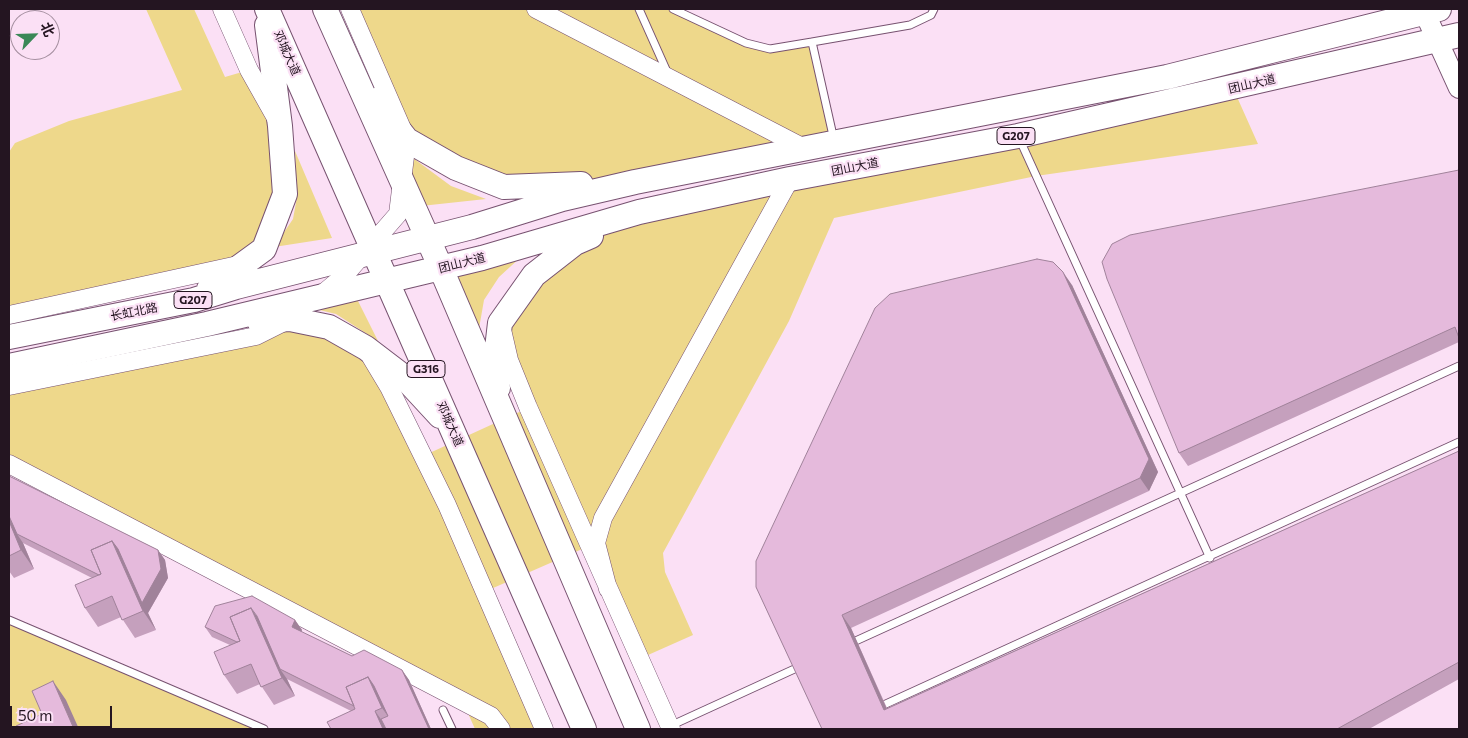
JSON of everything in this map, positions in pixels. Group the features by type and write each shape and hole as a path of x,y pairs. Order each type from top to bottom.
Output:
{"highway":[{"path":"194,300 264,250 285,194 280,126 266,9"},
{"name":"邓城大道","path":"266,9 375,252 584,729"},
{"path":"325,9 440,268 638,729"},
{"name":"G207","path":"375,252 427,239 562,198 634,182 1167,77 1429,10"},
{"name":"团山大道","path":"207,324 254,311 482,258 649,210 790,179 1018,136 1448,38"},
{"path":"353,71 406,140 456,168 504,187 634,182"},
{"path":"502,412 495,366 500,323 534,275 575,242 649,210"},
{"name":"长虹北路","path":"9,337 194,300 236,287 375,252"},
{"path":"207,324 290,319 329,327 366,348 404,377 453,430"},
{"name":"G207","path":"9,366 207,324"}],"main road":[{"path":"1429,10 1448,38 1459,88"}],"street":[{"path":"222,9 249,70 280,126"},
{"path":"9,386 256,336 290,319 344,276 398,214 406,140 350,9"},
{"path":"536,9 804,148"},
{"path":"608,589 596,543 603,518 743,261 790,179"},
{"path":"9,315 244,264"},
{"path":"500,323 509,360 670,728"},
{"path":"366,348 389,387 446,505 544,729"},
{"path":"9,464 491,716 501,729"}],"lane":[{"path":"639,9 671,79"},
{"path":"673,9 746,43 770,48 910,25 931,15 934,9"},
{"path":"812,42 834,143"},
{"path":"1018,136 1210,558"},
{"path":"840,648 1459,366"},
{"path":"866,713 1210,558 1459,442"},
{"path":"9,620 264,729"},
{"path":"670,728 813,661"},
{"path":"444,710 452,729"}],"shaded area":[{"path":"146,9 194,9 225,77 249,70 280,126 285,194 264,249 9,315 9,152 15,143 69,121 182,90"},
{"path":"350,9 673,9 746,43 770,49 812,42 834,143 635,182 504,187 407,140"},
{"path":"1233,88 1258,144 1036,176 834,218 789,321 663,553 665,572 693,635 639,659 596,543 484,592 544,729 475,729 463,702 9,464 9,386 290,319 366,348 423,456 528,408 500,323 534,275 639,212"},
{"path":"394,144 451,186 486,199 421,206"},
{"path":"295,151 332,238 274,247 293,219 297,197"},
{"path":"522,256 499,277 484,300 477,340 451,273"},
{"path":"356,297 378,341 336,314 303,306"},
{"path":"9,620 263,729 9,729"}],"building":[{"path":"1459,170 1459,338 1455,327 1179,453 1107,279 1102,262 1112,244 1130,235"},
{"path":"1037,259 1053,262 1063,272 1149,459 1140,478 842,615 884,710 1459,451 1459,662 1337,729 822,729 756,587 756,561 875,308 890,294"},
{"path":"9,476 158,550 161,569 142,603 118,549 112,541 91,550 101,574 99,575 17,534 9,516"},
{"path":"9,521 21,550 9,556"},
{"path":"112,541 143,611 122,620 112,596 85,608 75,585 101,574 91,550"},
{"path":"252,596 295,620 292,627 352,656 364,650 402,670 429,729 386,729 381,719 388,716 368,677 346,687 354,706 280,669 257,616 251,608 230,617 240,641 237,642 205,627 215,606"},
{"path":"251,608 282,678 261,687 251,664 224,675 214,652 240,641 230,617"},
{"path":"368,677 382,708 375,711 383,729 331,729 327,722 355,709 346,687"},
{"path":"53,681 74,729 17,729 16,726 42,714 32,691"}]}
